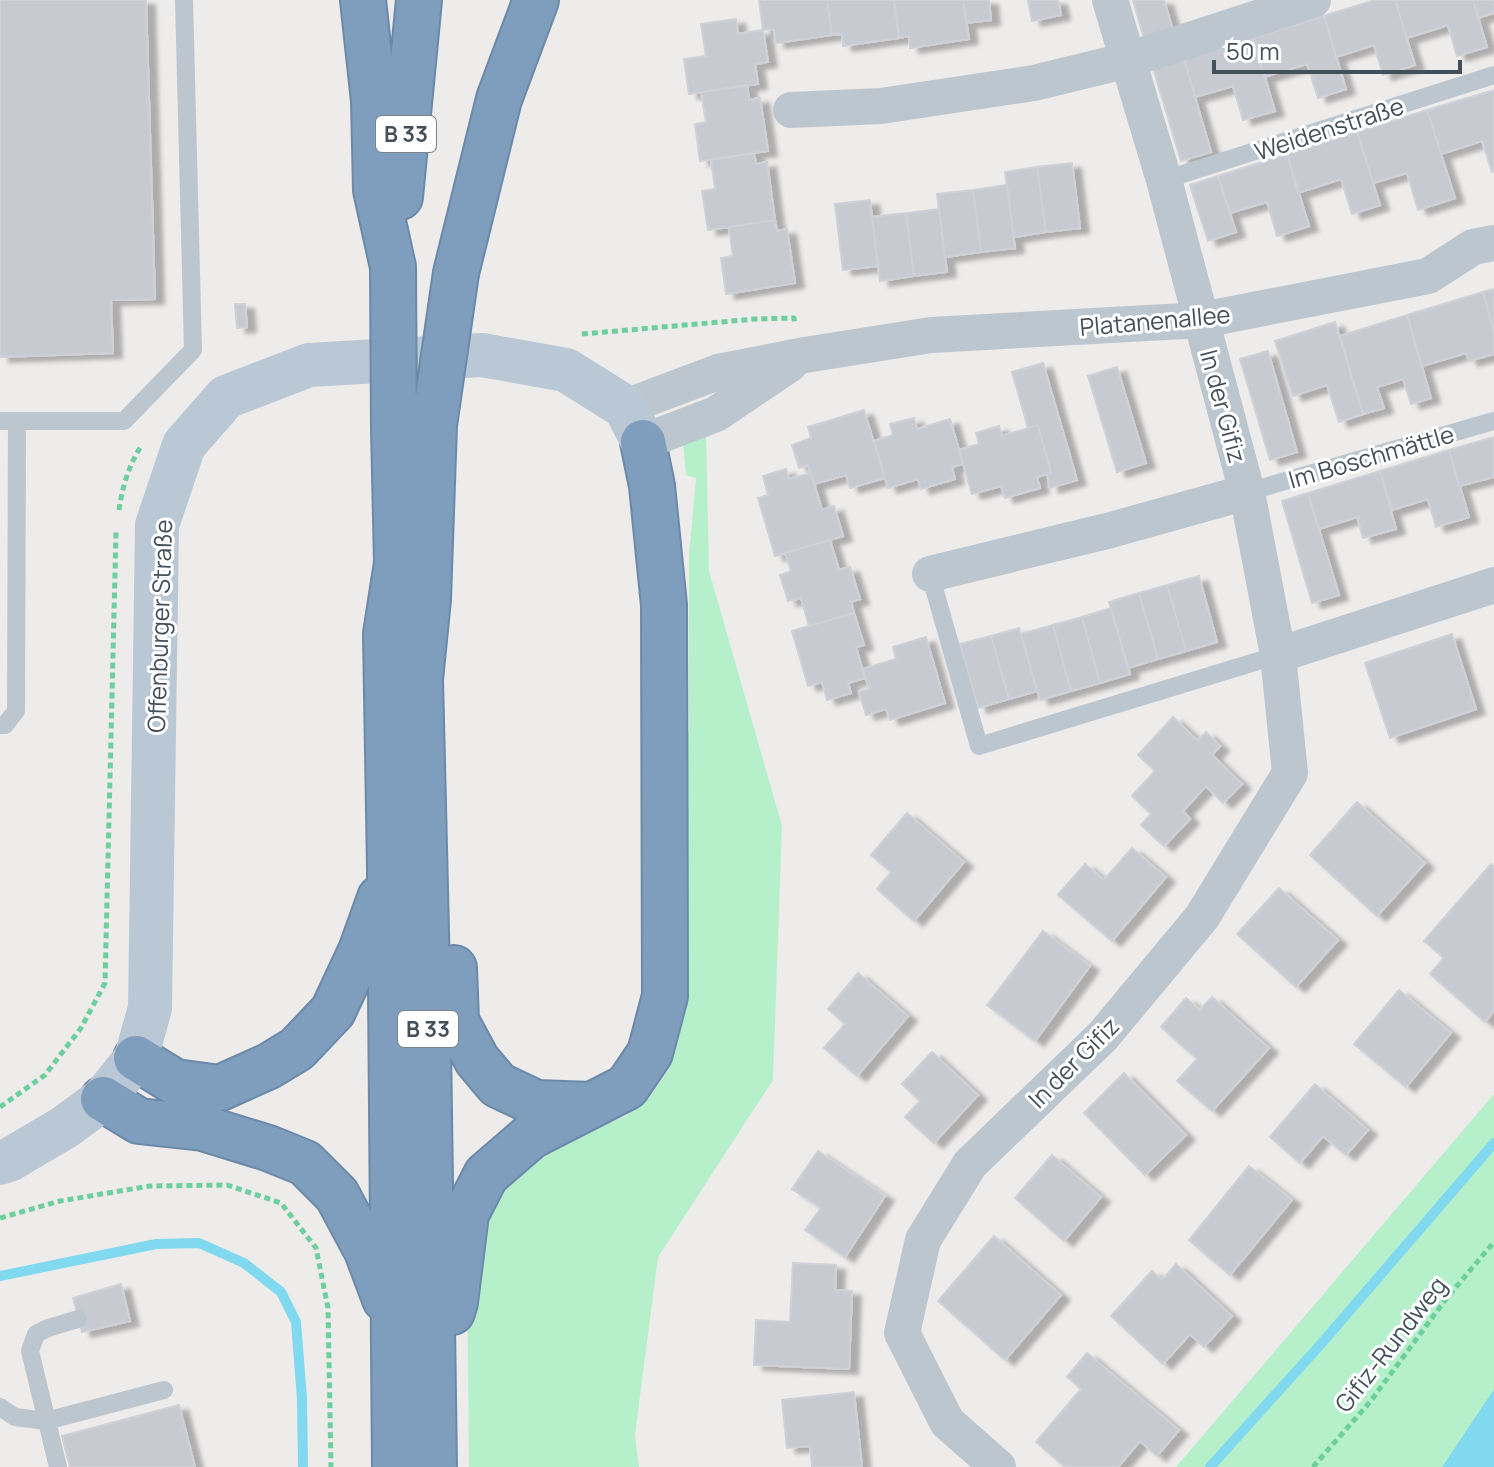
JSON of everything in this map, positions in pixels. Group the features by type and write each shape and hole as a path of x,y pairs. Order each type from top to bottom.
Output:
{"highway":[{"path":"363,0 374,101 376,190 393,267"},
{"name":"B 33","path":"419,0 393,267 414,427 428,599 420,679 434,1467"},
{"name":"B 33","path":"395,1467 386,634 414,427 499,99 536,0"},
{"path":"432,1380 455,1302 466,1214 486,1175 531,1136 627,1087 650,1053 665,996 664,605 652,486 634,424"},
{"name":"B 33","path":"397,563 420,679"},
{"path":"428,599 447,719 456,1021 477,1060 498,1085 536,1103 594,1105"},
{"path":"136,1058 175,1082 220,1088 269,1066 297,1049 333,1011 361,951 390,869"},
{"path":"103,1099 139,1121 203,1128 305,1163 337,1195 367,1251 394,1326"}],"street":[{"path":"1110,0 1202,320"},
{"path":"791,110 881,106 1034,83 1128,60 1313,0"},
{"name":"Platanenallee","path":"634,424 716,414 805,355 931,335 1202,320 1428,276 1473,247 1494,243"},
{"name":"In der Gifiz","path":"989,1463 947,1422 902,1333 923,1240 970,1164 1103,1036 1202,917 1290,773 1278,655 1247,492 1202,320"},
{"name":"Offenburger Straße","path":"0,1163 65,1127 103,1099 136,1058 150,1008 157,525 184,445 226,397 309,365 482,355 566,370 634,424"},
{"name":"In der Gifiz","path":"930,574 1111,530 1247,492"},
{"path":"1278,655 1494,585"}],"lane":[{"path":"0,725 5,725 16,711 9,421 124,421 193,350 184,0"},
{"name":"Weidenstraße","path":"1164,180 1494,75"},
{"name":"Im Boschmättle","path":"1247,492 1494,421"},
{"name":"In der Gifiz","path":"930,574 979,746 1278,655"},
{"path":"58,1467 30,1351 36,1334 78,1319"},
{"path":"0,1407 15,1417 46,1421 164,1390"}],"path":[{"path":"581,334 794,318 805,355"},
{"path":"0,1107 45,1075 81,1028 105,983 115,536 122,489 137,452 145,442"},
{"path":"0,1218 60,1201 150,1186 227,1185 281,1203 316,1248 328,1308 331,1467"},
{"name":"Gifiz-Rundweg","path":"1313,1467 1370,1402 1446,1299 1494,1242"}],"green space":[{"path":"706,437 709,571 782,826 773,1080 658,1257 635,1435 639,1467 469,1467 467,1272 479,1214 517,1169 562,1141 624,1117 649,1098 669,1069 678,1026 685,730 689,732 689,554 696,478 686,475 683,444"},
{"path":"1494,1094 1494,1389 1442,1467 1176,1467"}],"water":[{"path":"1494,1389 1494,1467 1442,1467"}],"building":[{"path":"0,0 146,0 155,299 111,300 113,353 0,357"},
{"path":"759,0 827,0 832,35 776,43 774,29 763,30"},
{"path":"827,0 894,0 899,38 843,46 842,34 832,35"},
{"path":"894,0 963,0 969,39 910,48 909,36 899,38"},
{"path":"963,0 989,0 991,20 966,23"},
{"path":"1028,0 1058,0 1061,15 1032,21"},
{"path":"1133,0 1164,0 1174,34 1145,42"},
{"path":"1375,0 1395,0 1415,65 1383,75 1374,45 1336,57 1324,16"},
{"path":"1395,0 1473,0 1487,47 1457,56 1448,25 1407,38"},
{"path":"1473,0 1494,0 1494,13 1478,18"},
{"path":"1324,16 1346,89 1318,98 1307,64 1264,77 1253,38"},
{"path":"736,19 738,34 763,30 768,62 755,64 758,84 689,94 684,59 706,56 701,24"},
{"path":"1253,38 1275,111 1243,120 1233,86 1195,97 1184,59"},
{"path":"1184,59 1211,152 1181,161 1153,68"},
{"path":"747,85 749,100 760,98 768,151 700,161 695,124 706,122 701,92"},
{"path":"1494,90 1494,171 1482,141 1441,154 1427,110"},
{"path":"1427,110 1455,198 1418,210 1407,173 1373,183 1357,132"},
{"path":"1357,132 1380,205 1352,214 1341,179 1298,193 1287,154"},
{"path":"754,153 756,164 767,162 775,220 708,230 702,191 715,189 711,160"},
{"path":"1287,154 1309,226 1277,236 1267,202 1230,213 1218,176"},
{"path":"1072,163 1080,228 1046,232 1037,167"},
{"path":"1037,167 1046,232 1014,237 1005,172"},
{"path":"1218,176 1236,232 1208,241 1190,185"},
{"path":"1007,185 1015,248 981,252 973,190"},
{"path":"973,190 981,252 945,257 937,194"},
{"path":"870,200 878,266 843,270 835,204"},
{"path":"939,209 947,272 914,276 906,213"},
{"path":"906,213 914,276 880,281 872,217"},
{"path":"775,220 777,231 787,229 795,283 726,294 721,258 733,256 729,227"},
{"path":"1494,289 1494,333 1483,292"},
{"path":"1483,292 1494,333 1494,354 1469,361 1466,353 1422,366 1407,315"},
{"path":"235,304 245,304 247,327 237,328"},
{"path":"1407,315 1431,398 1411,404 1403,379 1377,387 1384,408 1363,414 1340,336"},
{"path":"1335,322 1363,414 1339,422 1327,385 1293,396 1275,341"},
{"path":"1268,351 1297,452 1270,460 1240,359"},
{"path":"1043,363 1077,480 1050,488 1047,474 1051,473 1038,425 1028,428 1012,372"},
{"path":"1117,367 1146,463 1117,472 1088,376"},
{"path":"864,410 885,478 850,488 846,475 814,484 808,465 799,468 792,445 811,438 808,427"},
{"path":"914,418 917,429 950,419 963,464 952,467 955,479 921,489 918,479 888,488 874,441 893,435 890,424"},
{"path":"1038,425 1051,473 1037,477 1040,488 1005,498 1001,486 972,494 959,450 979,444 976,433 999,426 1002,436"},
{"path":"1494,437 1494,477 1459,486 1449,450"},
{"path":"1449,450 1469,517 1436,527 1428,499 1392,510 1380,471"},
{"path":"786,469 789,479 811,473 822,510 834,506 843,536 775,556 758,498 768,495 763,476"},
{"path":"1380,471 1396,529 1363,538 1357,517 1319,529 1308,493"},
{"path":"1308,493 1339,595 1312,603 1282,501"},
{"path":"830,540 839,570 850,567 860,599 851,602 854,613 809,626 801,598 788,601 780,575 791,571 785,553"},
{"path":"1199,576 1217,642 1186,651 1167,585"},
{"path":"1167,585 1186,651 1158,659 1139,593"},
{"path":"1139,593 1158,659 1128,668 1109,602"},
{"path":"1111,608 1130,674 1100,683 1082,617"},
{"path":"854,613 864,645 856,647 865,678 848,683 851,693 827,700 822,682 808,686 792,631"},
{"path":"1082,617 1100,683 1071,691 1053,625"},
{"path":"1053,625 1071,691 1040,700 1021,634"},
{"path":"1019,628 1037,691 1009,699 991,636"},
{"path":"1452,634 1476,709 1390,738 1365,663"},
{"path":"991,636 1009,699 978,708 960,644"},
{"path":"926,637 945,703 890,720 886,709 866,715 859,692 869,689 863,669 896,659 893,647"},
{"path":"1173,717 1198,741 1206,732 1220,746 1212,755 1242,784 1223,803 1206,786 1183,811 1190,819 1164,846 1141,825 1151,814 1132,796 1155,771 1138,755"},
{"path":"1357,802 1425,863 1377,916 1310,855"},
{"path":"907,813 964,862 914,921 877,889 891,872 871,855"},
{"path":"1132,848 1166,877 1112,941 1058,895 1085,864 1104,880"},
{"path":"1491,864 1494,867 1494,1011 1485,1022 1430,974 1444,958 1424,941"},
{"path":"1279,888 1338,940 1296,987 1237,934"},
{"path":"1043,931 1090,966 1035,1041 987,1005"},
{"path":"858,973 908,1016 857,1076 824,1048 845,1024 828,1009"},
{"path":"1399,990 1451,1033 1406,1087 1354,1044"},
{"path":"1212,997 1269,1048 1212,1111 1177,1081 1197,1059 1161,1027 1186,998 1200,1010"},
{"path":"932,1052 978,1095 934,1143 905,1117 920,1101 902,1084"},
{"path":"1124,1073 1186,1135 1145,1175 1084,1113"},
{"path":"1315,1084 1368,1130 1346,1155 1323,1136 1300,1163 1270,1137"},
{"path":"818,1151 885,1196 845,1257 805,1230 821,1208 792,1189"},
{"path":"1052,1155 1101,1197 1064,1241 1015,1198"},
{"path":"1249,1166 1292,1200 1230,1275 1189,1240"},
{"path":"994,1236 1061,1295 1005,1360 938,1301"},
{"path":"793,1263 836,1265 835,1290 852,1291 849,1369 754,1365 756,1320 790,1322"},
{"path":"1176,1264 1232,1316 1204,1347 1190,1334 1163,1364 1111,1316 1152,1271 1162,1280"},
{"path":"121,1284 130,1321 82,1332 73,1298"},
{"path":"1087,1353 1179,1430 1157,1456 1140,1441 1118,1467 1065,1467 1036,1442 1081,1389 1067,1377"},
{"path":"854,1392 862,1467 812,1467 810,1446 787,1448 782,1400"},
{"path":"179,1405 195,1467 70,1467 62,1436"}],"waterway":[{"path":"1210,1467 1494,1143"},
{"path":"0,1276 156,1244 199,1243 244,1263 281,1292 296,1322 303,1467"}]}
